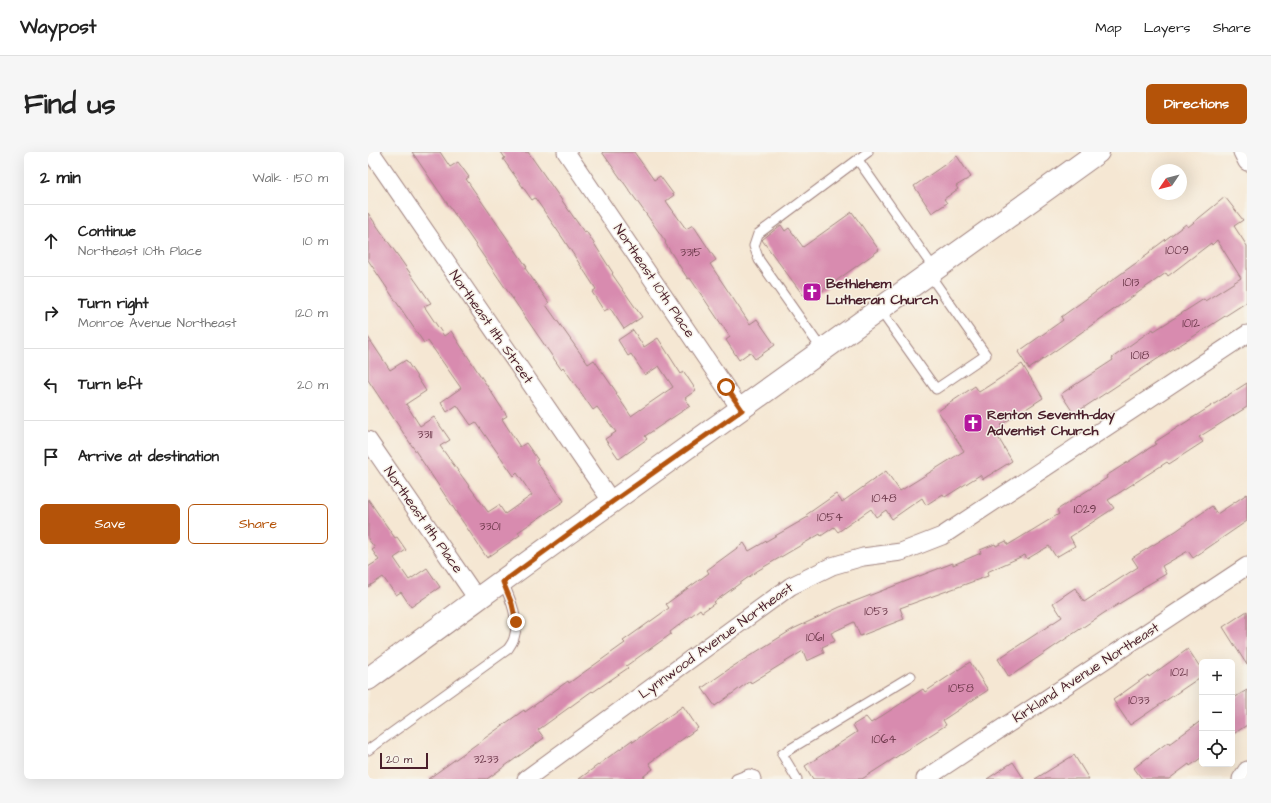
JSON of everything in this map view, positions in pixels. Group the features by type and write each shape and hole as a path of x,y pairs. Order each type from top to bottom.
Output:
{"street":[{"name":"Northeast 11th Street","path":"371,152 612,502"},
{"name":"Northeast 10th Place","path":"566,152 742,410"},
{"path":"368,679 1098,152"},
{"path":"1242,152 1247,162"},
{"name":"Lynnwood Avenue Northeast","path":"526,779 791,586 832,566 863,557 901,552 942,536 1247,334"},
{"name":"Northeast 11th Place","path":"368,440 478,600"},
{"name":"Kirkland Avenue Northeast","path":"925,779 1247,566"},
{"path":"1241,779 1247,770"}],"lane":[{"path":"823,351 759,260 754,246 758,234 868,152"},
{"path":"858,160 986,355 936,389 880,310"},
{"path":"368,750 508,649 514,638 516,622 512,604 503,582"},
{"path":"797,779 782,754 911,676"},
{"path":"736,779 749,774 754,776 756,779"}],"building":[{"path":"412,152 440,152 450,167 458,162 469,177 466,179 527,267 525,268 549,303 546,305 588,364 594,360 631,416 673,387 659,366 645,375 631,354 628,356 618,340 633,330 644,347 658,338 681,374 684,372 696,390 685,398 690,406 645,436 647,439 619,459 605,439 616,432 597,407 593,410 563,367 561,369"},
{"path":"501,152 528,152 584,232 586,231 613,273 612,274 642,317 624,329 610,308 604,311 592,292 596,289 535,198 532,200 503,159 505,158"},
{"path":"602,152 634,152 654,180 660,176 674,195 666,201 686,229 693,225 716,260 710,264 750,324 757,319 775,345 755,359 750,352 739,360 726,340 730,337 690,278 688,279 665,243 666,242"},
{"path":"957,156 971,177 956,186 958,189 944,199 947,203 932,213 914,186"},
{"path":"1225,197 1243,220 1234,226 1247,246 1247,302 1074,414 1061,394 1113,360 1112,358 1153,329 1154,331 1204,299 1205,301 1241,278 1217,240 1168,276 1166,273 1029,369 1018,352 1063,320 1061,317 1150,253 1149,252 1186,224 1188,227"},
{"path":"852,212 879,250 815,296 810,290 803,295 762,240 781,225 785,231 789,228 803,247"},
{"path":"368,213 431,303 424,306 444,336 451,331 507,416 502,419 520,447 526,443 538,460 536,461 564,501 518,532 520,535 487,558 368,380 368,337 390,370 406,360 426,391 406,404 420,426 434,417 450,440 440,446 488,512 499,505 505,514 532,495 517,473 514,476 476,422 471,425 457,405 447,412 441,402 461,388 428,341 424,343 368,260"},
{"path":"1022,364 1043,398 1001,425 1003,427 995,432 1012,461 983,479 980,475 945,497 943,494 926,505 922,498 892,519 886,510 876,517 871,509 838,532 834,527 821,536 820,534 757,571 702,612 700,609 670,632 671,634 626,666 628,668 593,692 592,691 538,730 544,738 487,779 428,779 524,710 525,712 568,681 569,683 625,643 623,641 669,608 666,604 709,573 707,570 744,543 749,551 808,517 806,515 836,494 842,502 886,471 900,491 964,451 938,411 975,386 979,392"},
{"path":"1247,383 1247,407 1199,437 1203,442 1169,464 1167,462 1108,500 1114,508 1070,537 1075,546 1056,557 1049,546 1027,559 1025,555 987,572 988,576 900,608 904,619 860,636 854,622 831,633 835,641 822,647 824,653 807,661 803,651 751,683 750,681 715,706 702,688 732,667 793,629 840,607 953,563 953,565 981,553 980,550 995,544 996,546 1006,541 1008,545 1059,514 1057,510 1156,444 1155,442"},
{"path":"1247,494 1247,521 1193,558 1188,551 1162,566 1166,574 1142,588 1143,589 1104,613 1009,677 998,659 1062,617 1053,603 1075,588 1084,602 1138,567 1132,558 1176,531 1212,506 1217,514"},
{"path":"368,499 395,538 397,537 406,550 394,558 409,580 427,568 440,587 411,607 401,592 396,595 383,577 368,587 368,567 379,560 372,550 375,548 368,539"},
{"path":"1247,611 1247,665 1223,627"},
{"path":"1188,649 1199,666 1199,678 1130,725 1113,700 1148,675 1149,677"},
{"path":"970,662 988,690 943,720 946,725 862,779 813,779 805,766 857,732 853,725 866,717 871,723 923,689 925,692"},
{"path":"1247,690 1247,725 1235,733 1235,731 1235,697"},
{"path":"683,706 698,728 649,763 653,769 640,779 579,779 632,740 633,742"},
{"path":"1199,722 1199,759 1190,766 1189,764 1169,779 1142,779 1134,768 1168,742 1169,744"},
{"path":"1074,755 1089,779 1035,779"},
{"path":"1013,762 1024,779 987,779"}],"place":[{"name":"Bethlehem Lutheran Church","path":"812,292"},
{"name":"Renton Seventh-day Adventist Church","path":"973,423"}],"route":[{"path":"516,622 512,604 503,582 612,502 742,410 726,387"}]}
